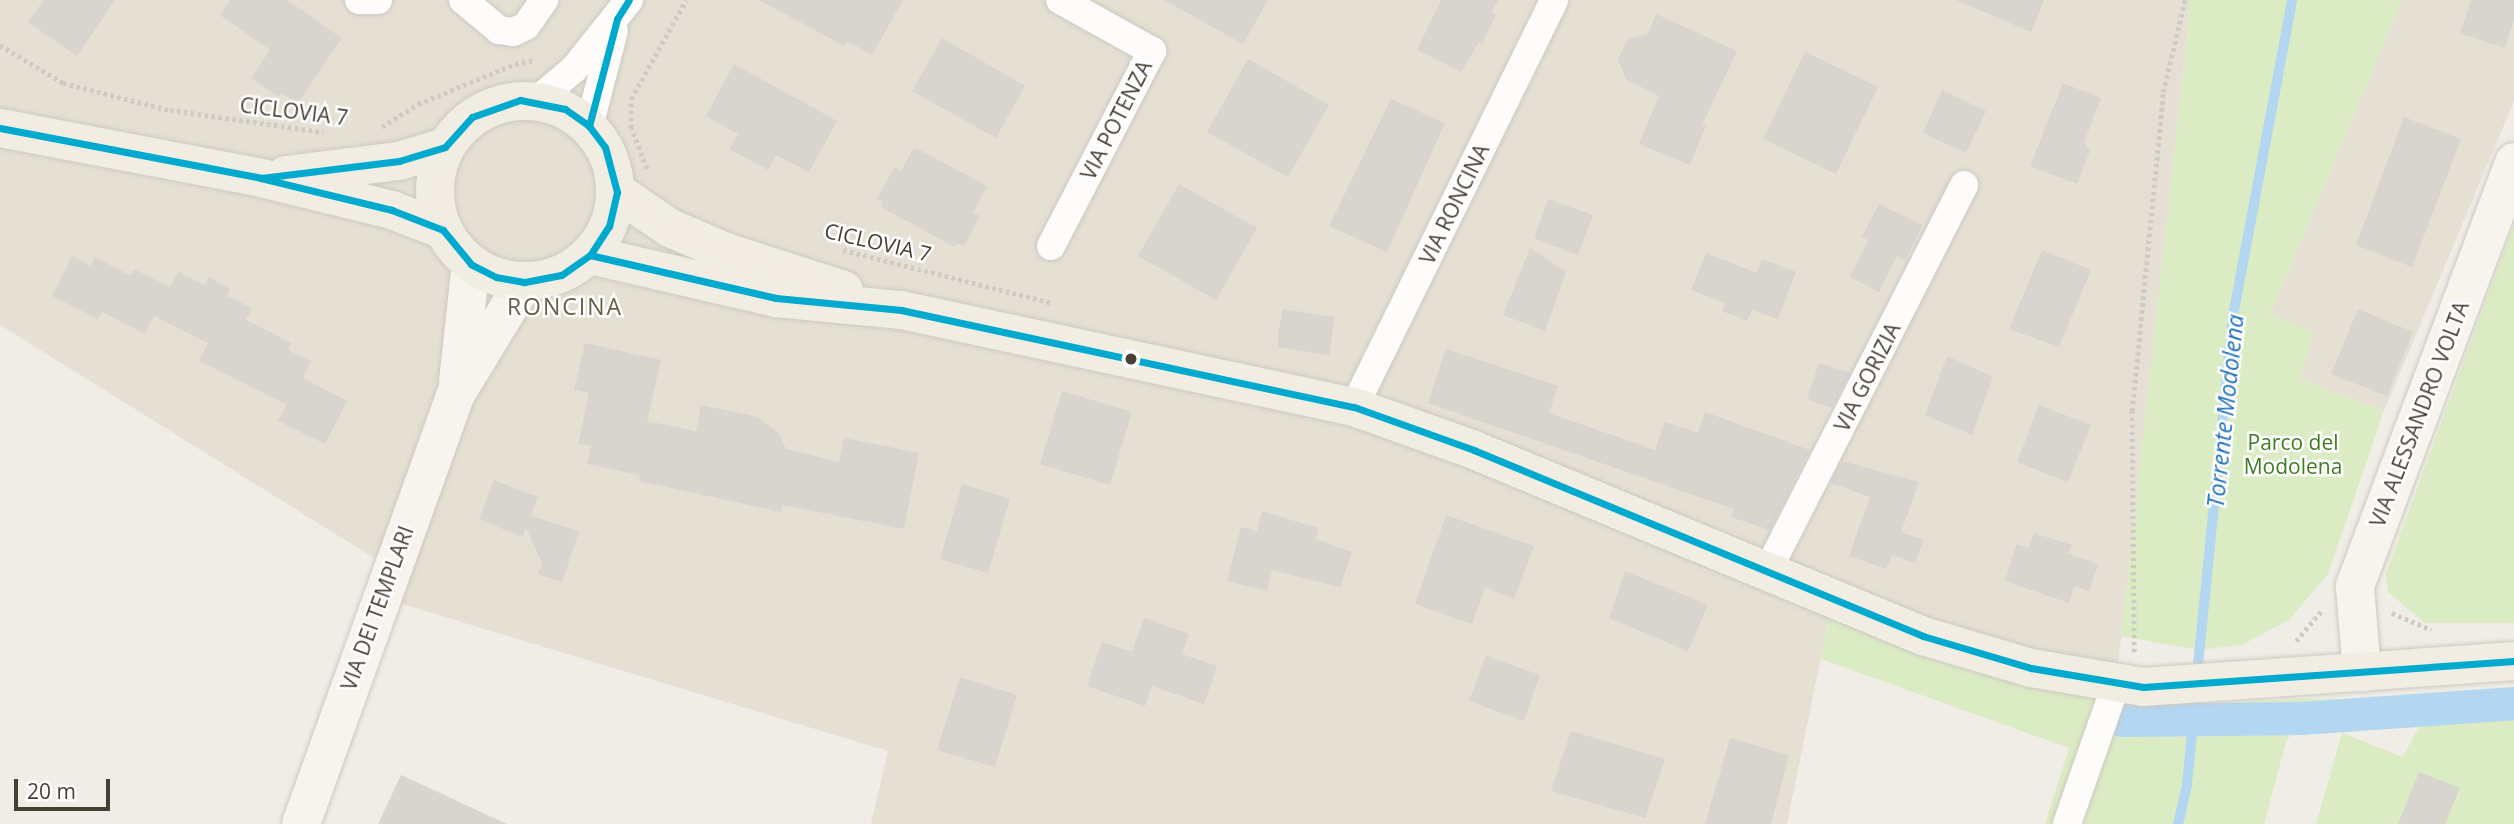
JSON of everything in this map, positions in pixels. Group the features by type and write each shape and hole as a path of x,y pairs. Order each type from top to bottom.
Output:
{"main road":[{"path":"536,101 565,109 589,127 605,147 617,192 609,226 590,255 561,275 524,282 496,277 471,264 443,229 434,188 445,147 472,117 499,104 536,101"},
{"path":"0,128 261,178 392,210 443,229"},
{"path":"261,178 400,161 445,147"},
{"path":"617,192 670,228 726,252 901,310 1354,407 1475,450 1923,636 2031,668 2131,678 2237,683 2514,661"},
{"path":"590,255 776,298 901,310"}],"street":[{"path":"359,0 378,0"},
{"path":"463,0 499,30 513,32 526,26 544,0"},
{"name":"VIA POTENZA","path":"1051,246 1152,51 1060,0"},
{"name":"VIA RONCINA","path":"1354,407 1554,0"},
{"path":"536,101 576,67 623,9"},
{"path":"589,127 623,9"},
{"name":"VIA ALESSANDRO VOLTA","path":"2362,672 2355,586 2514,162"},
{"name":"VIA GORIZIA","path":"1768,570 1964,185"},
{"path":"456,394 471,264"},
{"path":"456,394 524,282"},
{"name":"VIA DEI TEMPLARI","path":"301,824 456,394"},
{"path":"2067,824 2131,678"}],"path":[{"path":"649,173 631,128 631,99 686,0"},
{"path":"2131,678 2132,411 2163,92 2185,0"},
{"name":"CICLOVIA 7","path":"0,45 63,82 170,110 328,132"},
{"path":"379,129 418,104 515,64 556,55 576,67"},
{"name":"CICLOVIA 7","path":"839,249 1055,304"},
{"path":"2285,645 2297,640 2323,608 2358,606"}],"shaded area":[{"path":"0,0 2191,0 2116,684 1833,598 1787,824 871,824 888,751 379,597 390,568 0,325"},
{"path":"2402,0 2514,0 2514,101 2384,411 2300,379 2271,313"}],"green space":[{"name":"Parco del Modolena","path":"2191,0 2402,0 2271,313 2314,332 2300,379 2384,411 2328,574 2289,620 2242,645 2199,650 2121,636"},
{"path":"2514,224 2514,623 2425,623 2388,592 2386,574"},
{"path":"1829,617 2111,699 2162,706 2297,699 2514,700 2514,824 2316,824 2342,733 2403,757 2426,712 2301,718 2286,742 2264,824 2045,824 2069,748 1821,659"}],"building":[{"path":"44,0 115,0 77,56 28,22"},
{"path":"230,0 287,0 342,38 297,104 282,93 279,97 251,78 270,50 220,15"},
{"path":"759,0 903,0 872,55 847,41 844,46"},
{"path":"1164,0 1268,0 1243,44"},
{"path":"1441,0 1498,0 1492,12 1496,15 1482,44 1479,42 1461,72 1417,50"},
{"path":"1956,0 2044,0 2031,32"},
{"path":"2471,0 2514,0 2514,20 2505,48 2460,33"},
{"path":"1656,14 1737,51 1702,125 1706,126 1690,165 1639,144 1659,96 1626,79 1618,59 1628,39 1648,34"},
{"path":"942,38 1025,86 996,138 912,91"},
{"path":"1805,52 1878,87 1836,174 1763,139"},
{"path":"1248,59 1329,105 1288,177 1207,132"},
{"path":"734,64 837,121 809,172 776,155 768,170 729,149 738,134 706,116"},
{"path":"2063,83 2101,98 2084,142 2090,151 2077,184 2030,166"},
{"path":"1942,90 1986,111 1966,153 1923,133"},
{"path":"1391,99 1445,123 1387,252 1329,226"},
{"path":"2404,117 2461,139 2412,267 2356,245"},
{"path":"914,147 987,186 973,213 980,216 964,246 957,243 955,247 881,207 883,202 877,199 894,168 901,171"},
{"path":"1179,184 1257,228 1216,300 1138,256"},
{"path":"1548,199 1593,215 1578,255 1534,238"},
{"path":"1879,204 1922,225 1905,260 1897,256 1879,292 1850,277 1868,240 1862,237"},
{"path":"1530,248 1566,272 1545,331 1503,315"},
{"path":"2042,250 2091,270 2059,347 2009,329"},
{"path":"1706,253 1757,273 1762,259 1796,272 1778,319 1752,310 1747,321 1722,311 1725,303 1691,290"},
{"path":"72,256 90,266 95,257 131,276 134,269 170,287 178,272 205,285 209,277 230,289 227,296 252,308 246,320 291,343 288,350 311,361 303,378 347,401 325,444 278,421 287,405 199,361 208,343 154,316 145,334 102,312 98,319 52,296"},
{"path":"1282,309 1335,317 1329,355 1277,347"},
{"path":"2358,309 2413,332 2387,396 2331,374"},
{"path":"585,343 661,360 647,421 696,431 701,405 758,417 779,434 786,449 839,462 844,438 919,453 904,529 783,505 781,512 639,481 640,475 587,464 591,446 578,444 589,393 574,390"},
{"path":"1446,349 1558,386 1549,413 1655,450 1665,422 1698,433 1705,412 1810,450 1770,530 1731,517 1734,509 1428,403"},
{"path":"1947,356 1993,377 1972,435 1925,415"},
{"path":"1819,363 1850,373 1832,408 1807,399"},
{"path":"1062,391 1132,412 1110,485 1040,464"},
{"path":"2039,405 2091,425 2068,482 2017,462"},
{"path":"1842,461 1919,482 1901,532 1924,540 1915,563 1892,555 1886,569 1849,556 1870,497 1831,483"},
{"path":"494,480 538,497 531,516 579,531 562,582 538,574 542,563 526,528 522,537 479,519"},
{"path":"962,484 1010,499 988,573 940,559"},
{"path":"1262,511 1318,528 1316,539 1352,552 1340,587 1272,570 1267,591 1227,581 1241,527 1257,531"},
{"path":"1446,515 1534,546 1514,599 1485,587 1472,624 1415,604"},
{"path":"2034,533 2072,545 2068,554 2098,564 2089,591 2074,586 2069,603 2005,581 2017,544 2029,548"},
{"path":"1625,571 1708,605 1688,651 1609,618"},
{"path":"1144,618 1189,634 1182,654 1217,666 1204,704 1152,686 1145,706 1087,686 1102,642 1132,652"},
{"path":"1486,656 1540,675 1524,721 1469,701"},
{"path":"960,677 1017,695 995,767 937,750"},
{"path":"1571,731 1665,759 1645,818 1551,791"},
{"path":"1730,738 1789,755 1771,824 1705,824"},
{"path":"2419,772 2460,788 2445,824 2398,824"},
{"path":"401,775 507,824 378,824"}],"waterway":[{"name":"Torrente Modolena","path":"2197,675 2233,316 2292,0"},
{"name":"Torrente Modolena","path":"2178,824 2187,785 2196,690"},
{"path":"2121,720 2301,718 2514,703"}],"transit line":[{"path":"589,126 617,19 629,0"},
{"path":"520,100 565,109 589,126 605,147 617,192 609,226 590,255 561,275 524,282 496,277 471,264 443,230 392,210 261,178 399,161 445,147 472,117 520,100"},
{"path":"0,128 261,178"},
{"path":"590,255 776,298 901,310 1354,407 1474,450 1923,636 2031,668 2143,687 2514,661"}],"district":[{"name":"RONCINA","path":"565,306"}]}
